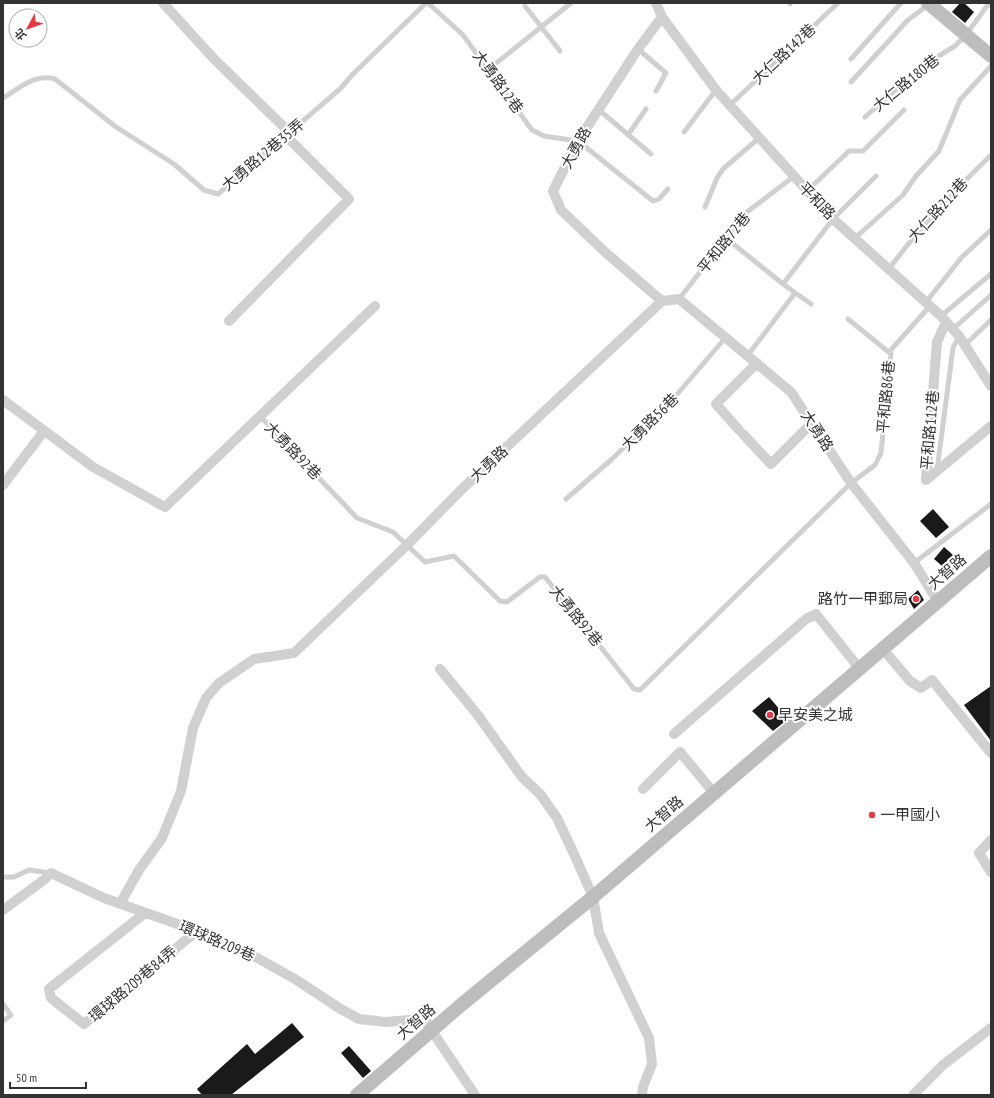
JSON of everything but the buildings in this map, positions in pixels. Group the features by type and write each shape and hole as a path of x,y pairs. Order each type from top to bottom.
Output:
{"street":[{"path":"163,3 215,60 284,127 286,136 349,200 229,321"},
{"name":"平和路","path":"656,3 662,17 716,90 833,219 928,304 949,326 965,345 991,386"},
{"path":"930,3 991,56"},
{"name":"大勇路","path":"120,904 139,870 162,838 181,791 193,728 206,698 219,682 254,659 294,653 406,546 463,488 662,301 605,252 561,210 553,191 578,141 638,49 662,17"},
{"path":"662,301 679,300"},
{"name":"大勇路","path":"679,300 748,355 791,392 851,483 914,563 938,602"},
{"path":"3,400 93,467 165,507 375,306"},
{"name":"平和路112巷","path":"949,326 937,342 926,480 991,426"},
{"path":"757,363 716,404 771,464 811,424"},
{"path":"3,485 44,431"},
{"name":"大智路","path":"357,1095 433,1029 593,897 991,556"},
{"path":"674,734 806,619 816,614 859,668"},
{"path":"882,648 910,681 921,688 932,680 991,753"},
{"path":"440,669 477,714 522,777 540,794 557,818 593,897 599,933 649,1038 652,1064 643,1087 642,1095"},
{"path":"643,789 680,752 714,793"},
{"path":"991,840 979,853 991,872"},
{"path":"3,910 46,880 51,873"},
{"name":"環球路209巷","path":"51,873 104,898 196,931 259,959 295,979 359,1019 386,1022 421,1019 433,1029"},
{"name":"環球路209巷84弄","path":"145,913 49,989 51,998 84,1024 196,931"},
{"path":"913,1095 943,1065 991,1028"},
{"path":"433,1029 475,1095"}],"lane":[{"name":"大勇路12巷35弄","path":"3,98 35,79 45,76 55,79 116,127 174,164 204,190 212,194 218,194 340,89 353,74 427,3"},
{"name":"大勇路12巷","path":"427,3 463,35 532,130 544,136 578,141"},
{"path":"489,69 571,3"},
{"name":"大仁路142巷","path":"730,105 838,3"},
{"path":"850,59 901,3"},
{"path":"851,82 908,20 930,3"},
{"name":"大仁路180巷","path":"864,117 921,68 955,46 966,35 988,3"},
{"path":"524,6 560,51"},
{"path":"638,49 666,73 656,91"},
{"path":"855,238 903,195 916,176 939,150 960,100 991,66"},
{"path":"684,132 716,90"},
{"path":"628,135 646,109"},
{"path":"598,110 651,154"},
{"name":"大仁路180巷","path":"807,191 849,151 863,151 904,110"},
{"path":"705,207 717,178 723,169 759,138"},
{"path":"578,141 654,201 668,189"},
{"name":"大仁路212巷","path":"889,269 907,244 951,194 991,155"},
{"name":"平和路72巷","path":"679,300 747,212 793,176"},
{"path":"782,284 833,219 876,176"},
{"path":"889,352 928,304 962,257 991,230"},
{"path":"727,239 782,284 811,304"},
{"path":"937,471 952,348 949,326 991,274"},
{"path":"748,355 795,293"},
{"path":"949,326 991,296"},
{"name":"平和路86巷","path":"848,319 891,354 881,453 875,465 851,483"},
{"path":"965,345 991,320"},
{"name":"大勇路56巷","path":"566,499 668,406 726,337"},
{"name":"大勇路92巷","path":"260,416 357,518 393,532 424,562 454,556 500,601 507,602 540,577 545,577 634,689 640,690 851,483"},
{"path":"914,563 991,504"},
{"path":"3,877 14,877 30,870 51,873"},
{"path":"3,1004 11,1015 3,1021"}],"place":[{"name":"路竹一甲郵局","path":"916,599"},
{"name":"早安美之城","path":"770,715"},
{"name":"一甲國小","path":"872,815"}]}
